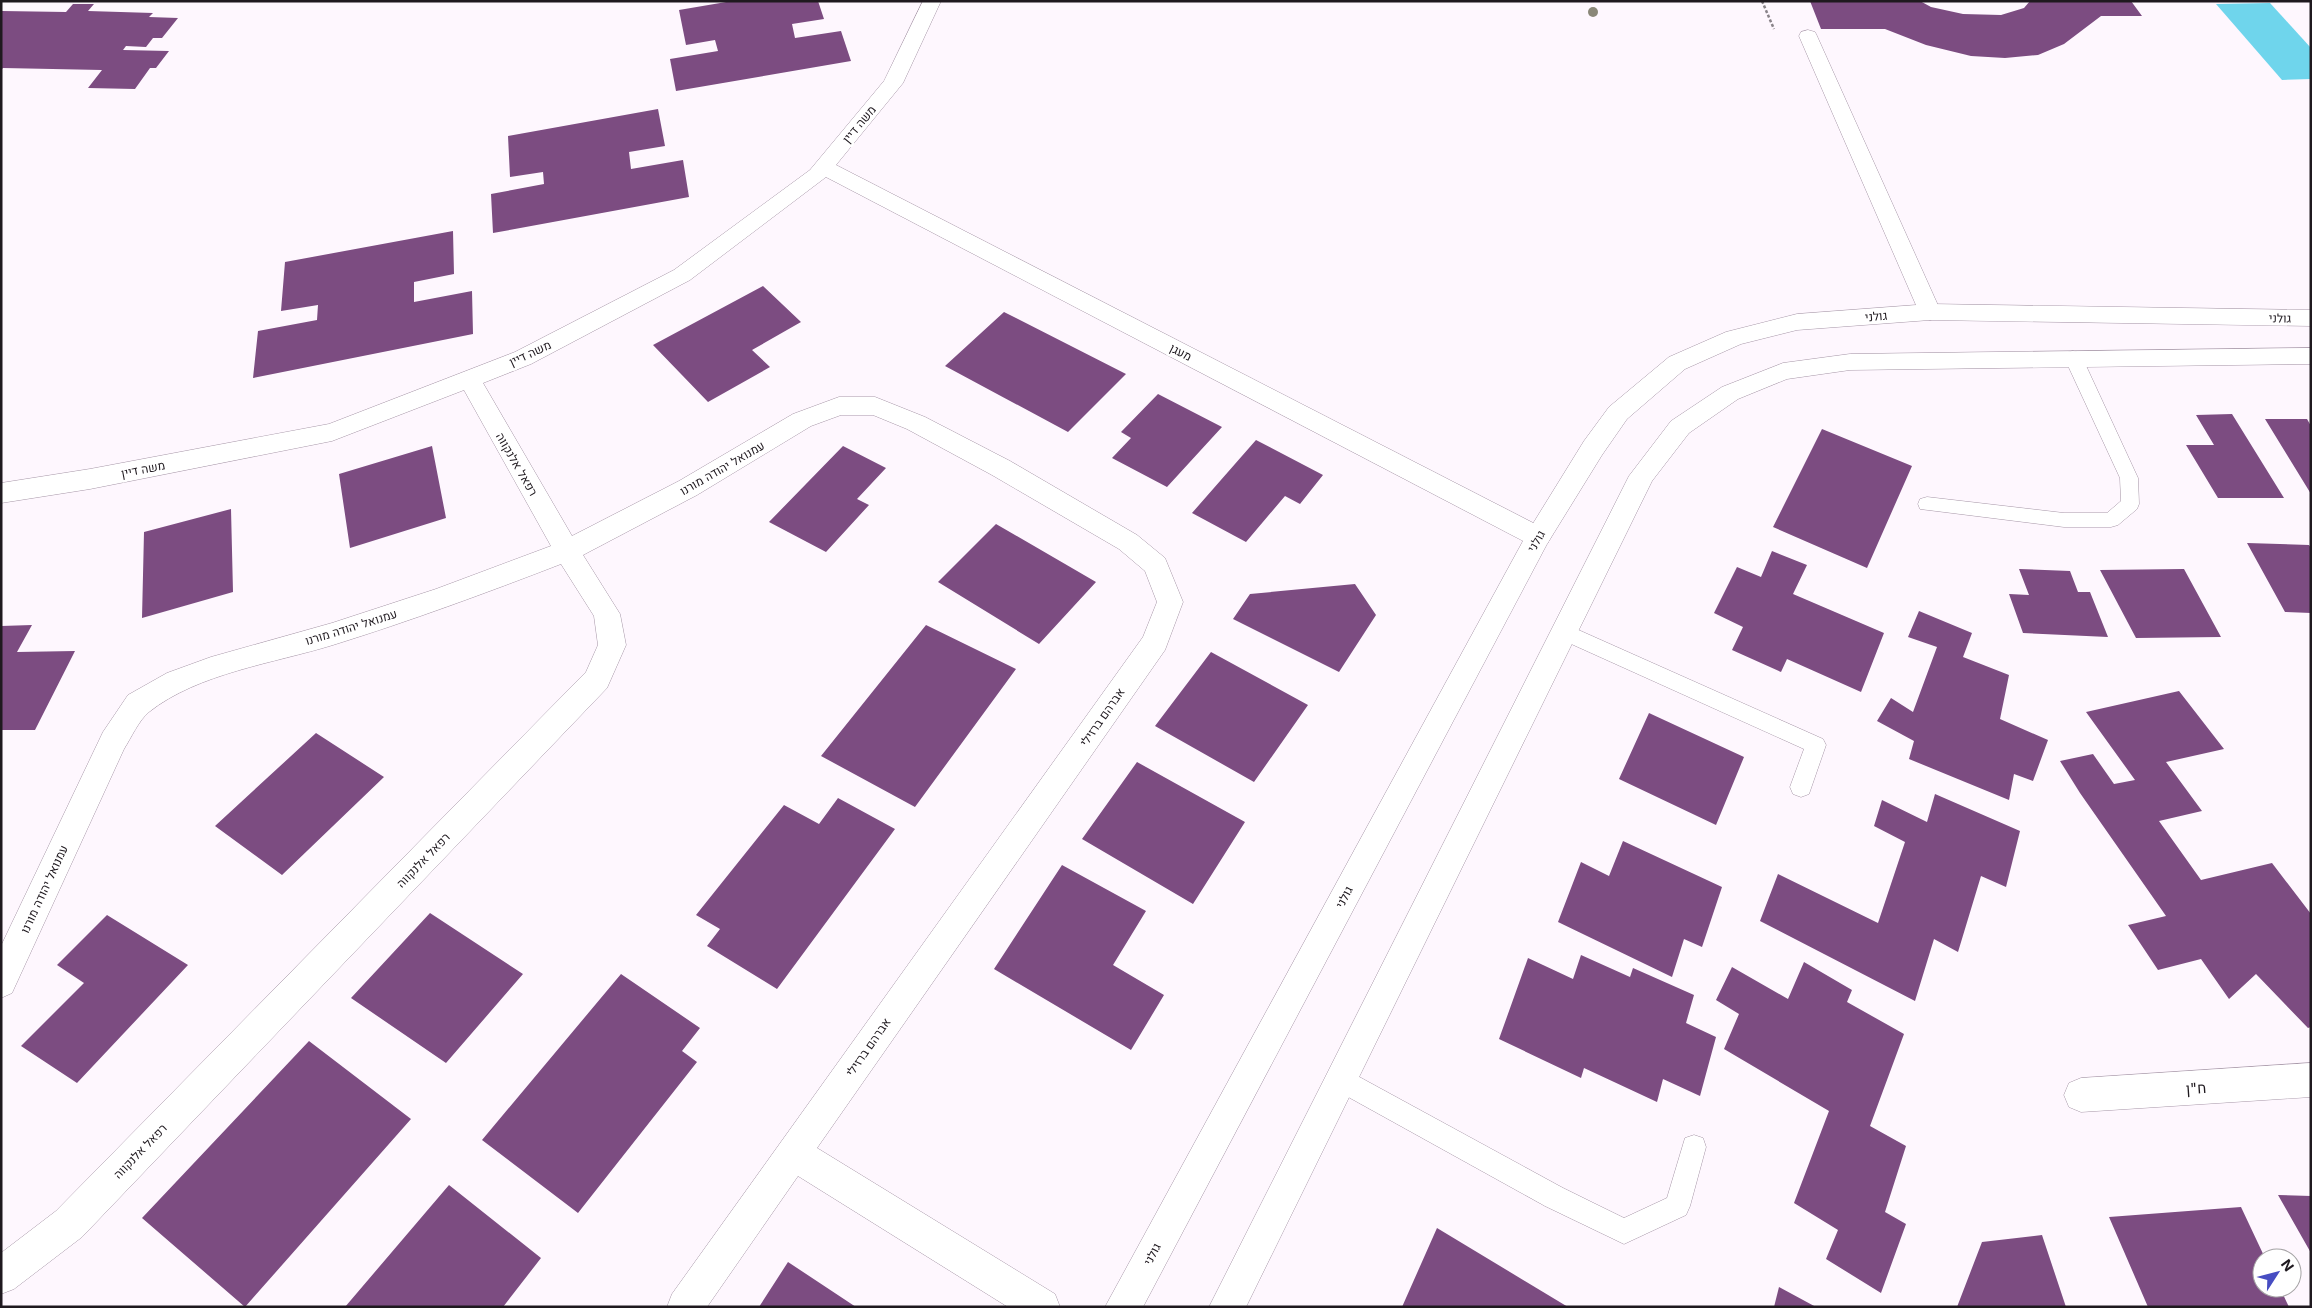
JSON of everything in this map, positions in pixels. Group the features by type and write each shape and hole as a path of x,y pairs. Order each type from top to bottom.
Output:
{"street":[{"name":"משה דיין","path":"1,493 100,477 332,432 523,358 682,274 817,175 892,83 932,1"},
{"path":"1808,36 1930,312"},
{"name":"מעגן","path":"824,167 1538,537"},
{"name":"גולני","path":"1123,1307 1538,537 1593,448 1618,413 1677,363 1734,338 1797,322 1930,312 2310,317"},
{"path":"1227,1307 1642,476 1680,427 1730,393 1783,372 1850,362 2072,357 2311,356"},
{"name":"רפאל אלנקווה","path":"1,1276 69,1224 597,680 612,645 607,614 567,551 469,379"},
{"name":"עמנואל יהודה מורנו","path":"1,982 113,741 138,704 178,681 221,665 332,634 443,598 567,551 688,488 802,420 839,406"},
{"name":"אברהם ברזילי","path":"685,1307 1155,642 1170,602 1156,565 1128,542 1001,468 916,423 875,406 839,406"},
{"name":"ח\"ן","path":"2081,1095 2311,1080"},
{"path":"793,1153 1042,1307"}],"lane":[{"path":"1927,504 2064,520 2111,520 2130,504 2129,478 2072,357"},
{"path":"1565,632 1816,744 1801,787"},
{"path":"1341,1079 1554,1197 1624,1231 1677,1206 1694,1147"}],"water":[{"path":"2270,3 2311,48 2311,79 2282,80 2216,4"}],"building":[{"path":"732,1 818,1 824,19 792,24 795,38 841,31 851,61 676,91 670,59 718,51 715,40 686,45 679,10"},
{"path":"1810,1 1920,1 1931,7 1963,14 2001,15 2024,8 2030,1 2131,1 2142,16 2101,16 2064,44 2038,55 2005,58 1971,56 1926,45 1885,29 1821,29"},
{"path":"73,4 94,4 88,11 153,13 149,17 178,18 162,38 153,38 146,47 126,46 123,50 169,51 156,68 150,68 135,89 88,88 102,70 3,68 1,70 2,11 66,12"},
{"path":"658,109 665,146 629,152 631,169 683,160 689,197 493,233 491,194 544,184 543,172 510,177 508,136"},
{"path":"453,231 454,274 414,282 414,302 472,291 473,334 253,378 258,331 317,320 318,305 281,311 285,262"},
{"path":"763,286 801,322 752,350 770,367 708,402 653,345"},
{"path":"1004,312 1126,374 1068,432 945,366"},
{"path":"1158,394 1222,427 1167,487 1112,458 1131,438 1121,432"},
{"path":"2232,414 2284,498 2218,498 2186,445 2214,445 2196,415"},
{"path":"2265,419 2307,419 2311,426 2311,494"},
{"path":"1822,429 1912,466 1867,568 1773,527"},
{"path":"1256,440 1323,475 1300,504 1285,496 1246,542 1192,513"},
{"path":"432,446 446,518 350,548 339,474"},
{"path":"843,446 886,468 857,499 869,505 826,552 769,522"},
{"path":"231,509 233,592 142,618 144,532"},
{"path":"996,524 1096,582 1039,644 938,582"},
{"path":"2247,543 2309,545 2311,548 2311,613 2285,612"},
{"path":"1772,551 1807,565 1793,594 1884,633 1861,692 1787,659 1781,672 1732,650 1743,627 1714,613 1737,567 1761,577"},
{"path":"2019,569 2070,571 2078,592 2090,592 2108,637 2023,633 2009,594 2029,595"},
{"path":"2184,569 2221,637 2136,638 2100,570"},
{"path":"1355,584 1376,615 1339,672 1233,619 1250,594"},
{"path":"1919,611 1972,633 1963,657 2009,675 2000,719 2048,740 2033,781 2014,774 2009,800 1909,759 1914,741 1877,721 1891,698 1913,712 1937,647 1908,637"},
{"path":"32,625 17,652 75,651 35,730 1,730 1,626"},
{"path":"926,625 1016,669 915,807 821,756"},
{"path":"1211,652 1308,705 1254,782 1155,726"},
{"path":"2179,691 2224,749 2166,762 2202,811 2159,821 2201,880 2272,863 2311,914 2311,1027 2308,1028 2256,974 2229,999 2201,959 2158,970 2128,925 2166,916 2080,793 2060,761 2093,754 2114,784 2135,780 2086,712"},
{"path":"1649,713 1744,757 1716,825 1619,779"},
{"path":"316,733 384,777 282,875 215,826"},
{"path":"1137,762 1245,822 1193,904 1082,839"},
{"path":"1935,794 2020,831 2006,887 1981,876 1958,952 1934,939 1915,1001 1760,921 1778,874 1878,923 1905,842 1874,826 1882,800 1927,822"},
{"path":"838,798 895,829 777,989 707,946 720,929 696,915 784,805 819,824"},
{"path":"1623,841 1722,887 1702,947 1684,939 1672,977 1558,922 1581,862 1609,876"},
{"path":"1062,865 1146,911 1113,965 1164,995 1131,1050 994,969"},
{"path":"430,913 523,974 446,1063 351,998"},
{"path":"107,915 188,965 77,1083 21,1046 84,983 57,965"},
{"path":"1581,955 1630,977 1633,968 1694,995 1686,1023 1716,1037 1700,1096 1663,1079 1657,1102 1584,1068 1581,1078 1499,1039 1528,958 1573,979"},
{"path":"1804,962 1852,990 1847,1002 1904,1034 1870,1126 1906,1146 1885,1212 1906,1224 1881,1293 1826,1259 1838,1230 1794,1203 1829,1111 1724,1049 1739,1014 1716,1000 1732,967 1788,999"},
{"path":"621,974 700,1028 682,1051 697,1062 578,1213 482,1140"},
{"path":"309,1041 411,1119 245,1307 142,1218"},
{"path":"449,1185 541,1258 503,1307 345,1307"},
{"path":"2278,1195 2311,1196 2311,1253"},
{"path":"2241,1207 2260,1248 2252,1248 2252,1298 2285,1298 2289,1307 2148,1307 2109,1217"},
{"path":"1437,1228 1568,1307 1402,1307"},
{"path":"2042,1235 2066,1307 1957,1307 1982,1242"},
{"path":"788,1262 856,1307 759,1307"},
{"path":"1779,1287 1816,1307 1774,1307"}]}
